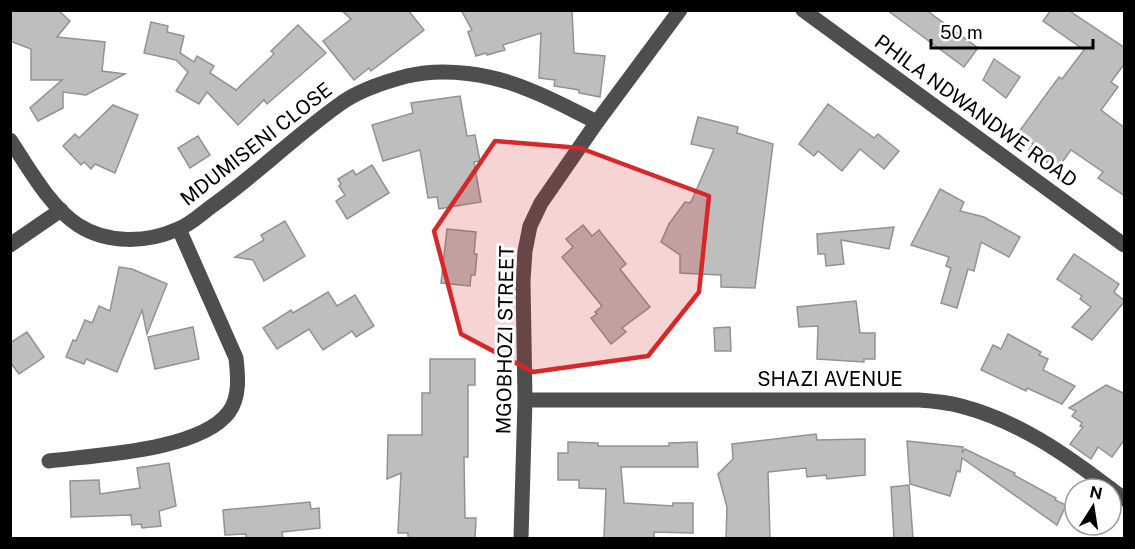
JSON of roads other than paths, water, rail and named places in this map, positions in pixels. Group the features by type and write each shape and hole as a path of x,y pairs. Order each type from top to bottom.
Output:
{"street":[{"name":"MGOBHOZI STREET","path":"521,538 525,400 523,281 525,251 530,226 541,203 597,122 680,10"},
{"name":"PHILA NDWANDWE ROAD","path":"803,10 1125,244"},
{"name":"MDUMISENI CLOSE","path":"10,140 61,210 76,225 99,236 124,240 148,238 179,229 220,201 341,103 373,86 409,76 444,73 485,76 527,88 597,122"},
{"path":"10,244 61,210"},
{"name":"MDUMISENI CLOSE","path":"50,461 169,444 204,432 221,421 230,410 236,395 238,374 236,358 179,229"},
{"name":"SHAZI AVENUE","path":"525,400 919,400 958,405 1001,419 1047,443 1094,477"}]}
